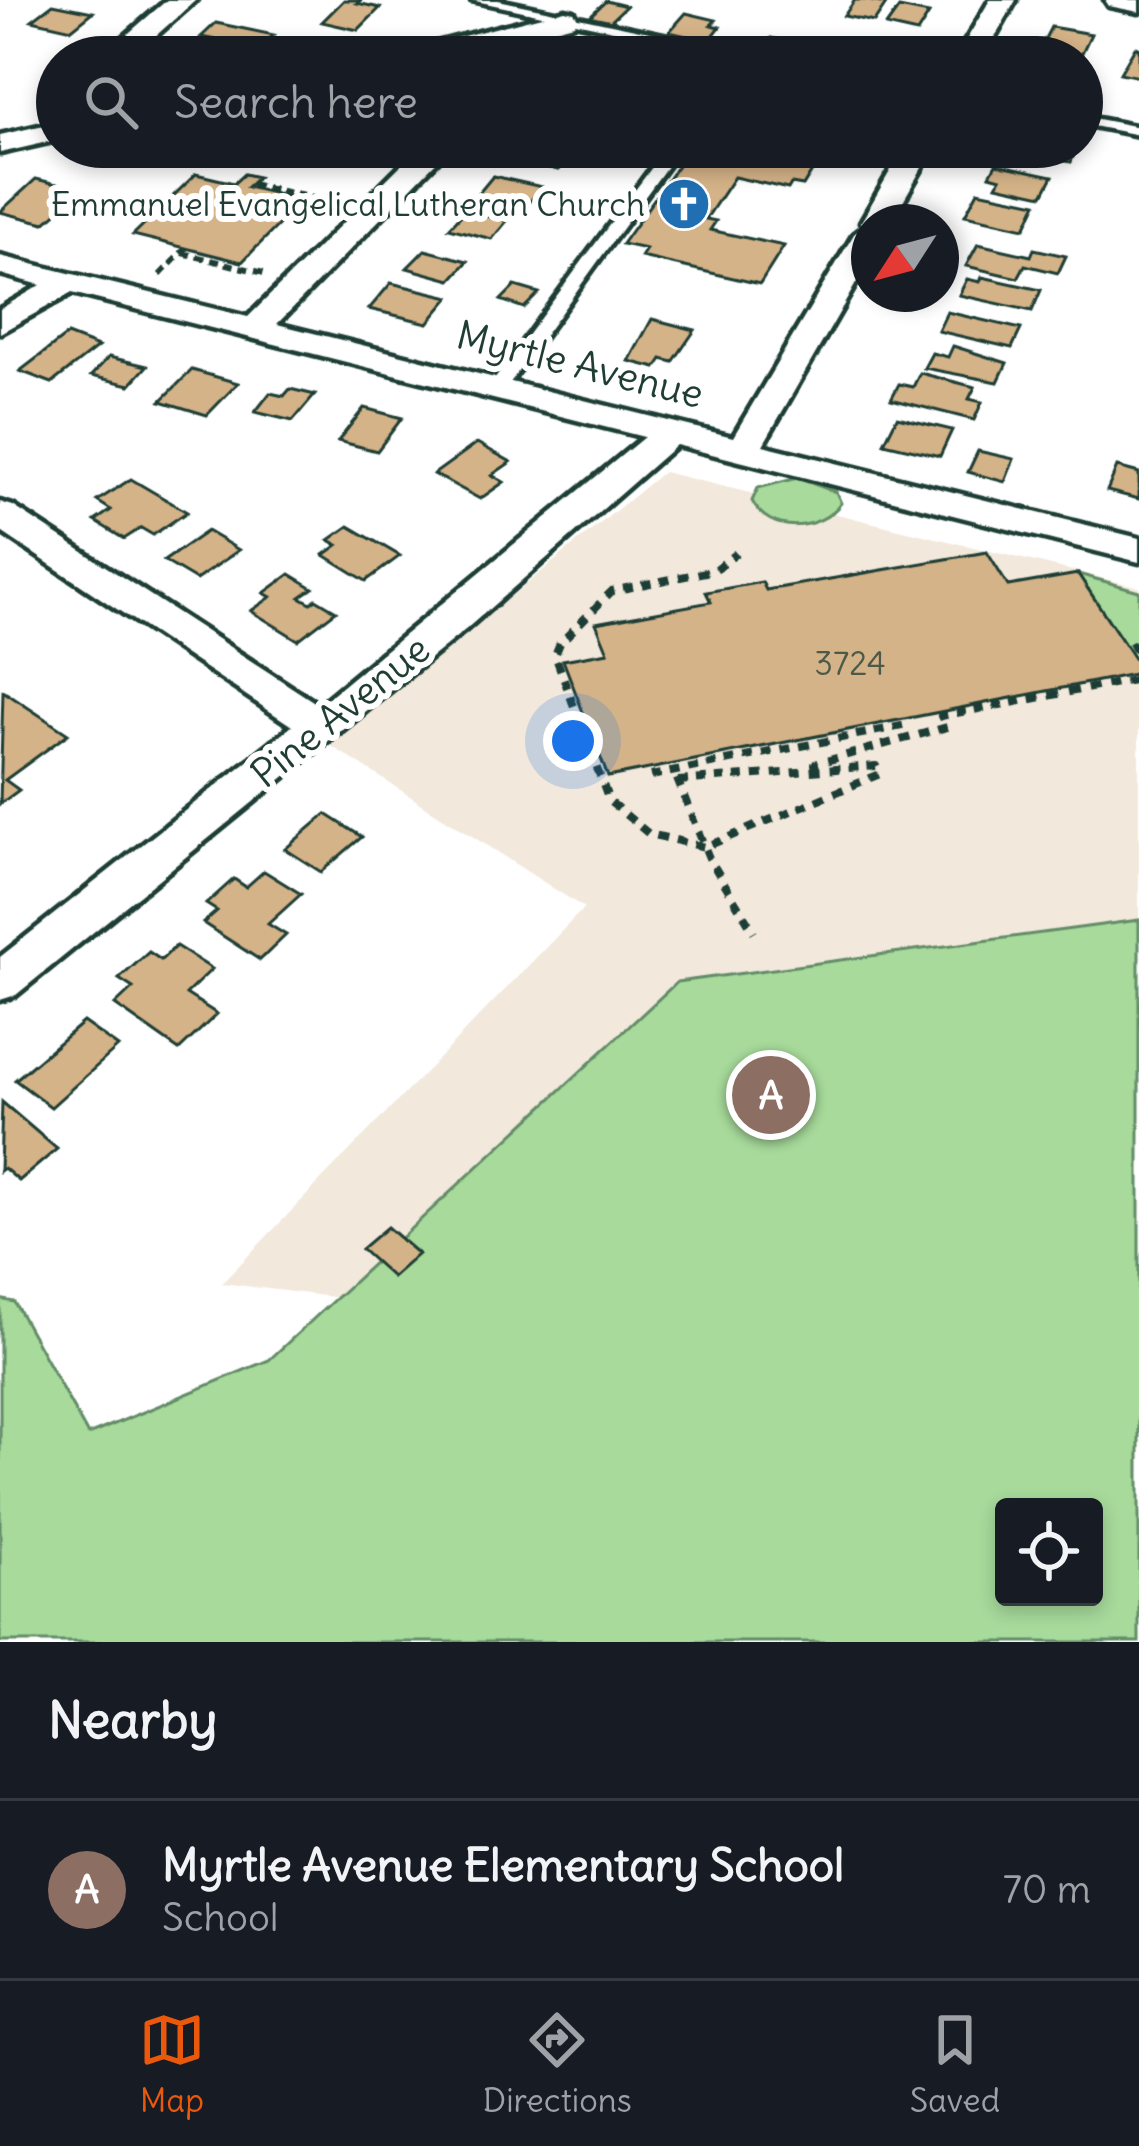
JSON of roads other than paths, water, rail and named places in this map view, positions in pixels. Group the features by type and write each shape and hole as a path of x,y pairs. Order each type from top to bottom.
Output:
{"street":[{"path":"140,36 183,0"},
{"path":"983,36 1004,0"},
{"path":"1118,0 1139,4"},
{"path":"484,36 572,9"},
{"path":"546,36 572,9"},
{"path":"0,144 36,136"},
{"path":"256,327 415,168"},
{"path":"886,204 907,168"},
{"name":"Myrtle Avenue","path":"0,265 1139,550"},
{"path":"743,449 851,265"},
{"path":"0,323 66,283"},
{"name":"Pine Avenue","path":"0,982 321,726 672,431"},
{"path":"0,514 321,726"}],"lane":[{"path":"478,0 572,9 671,36"},
{"path":"1103,124 1139,131"},
{"path":"498,387 659,168"}],"place":[{"name":"Emmanuel Evangelical Lutheran Church","path":"684,204"},
{"name":"Myrtle Avenue Elementary School","path":"771,1095"}]}
